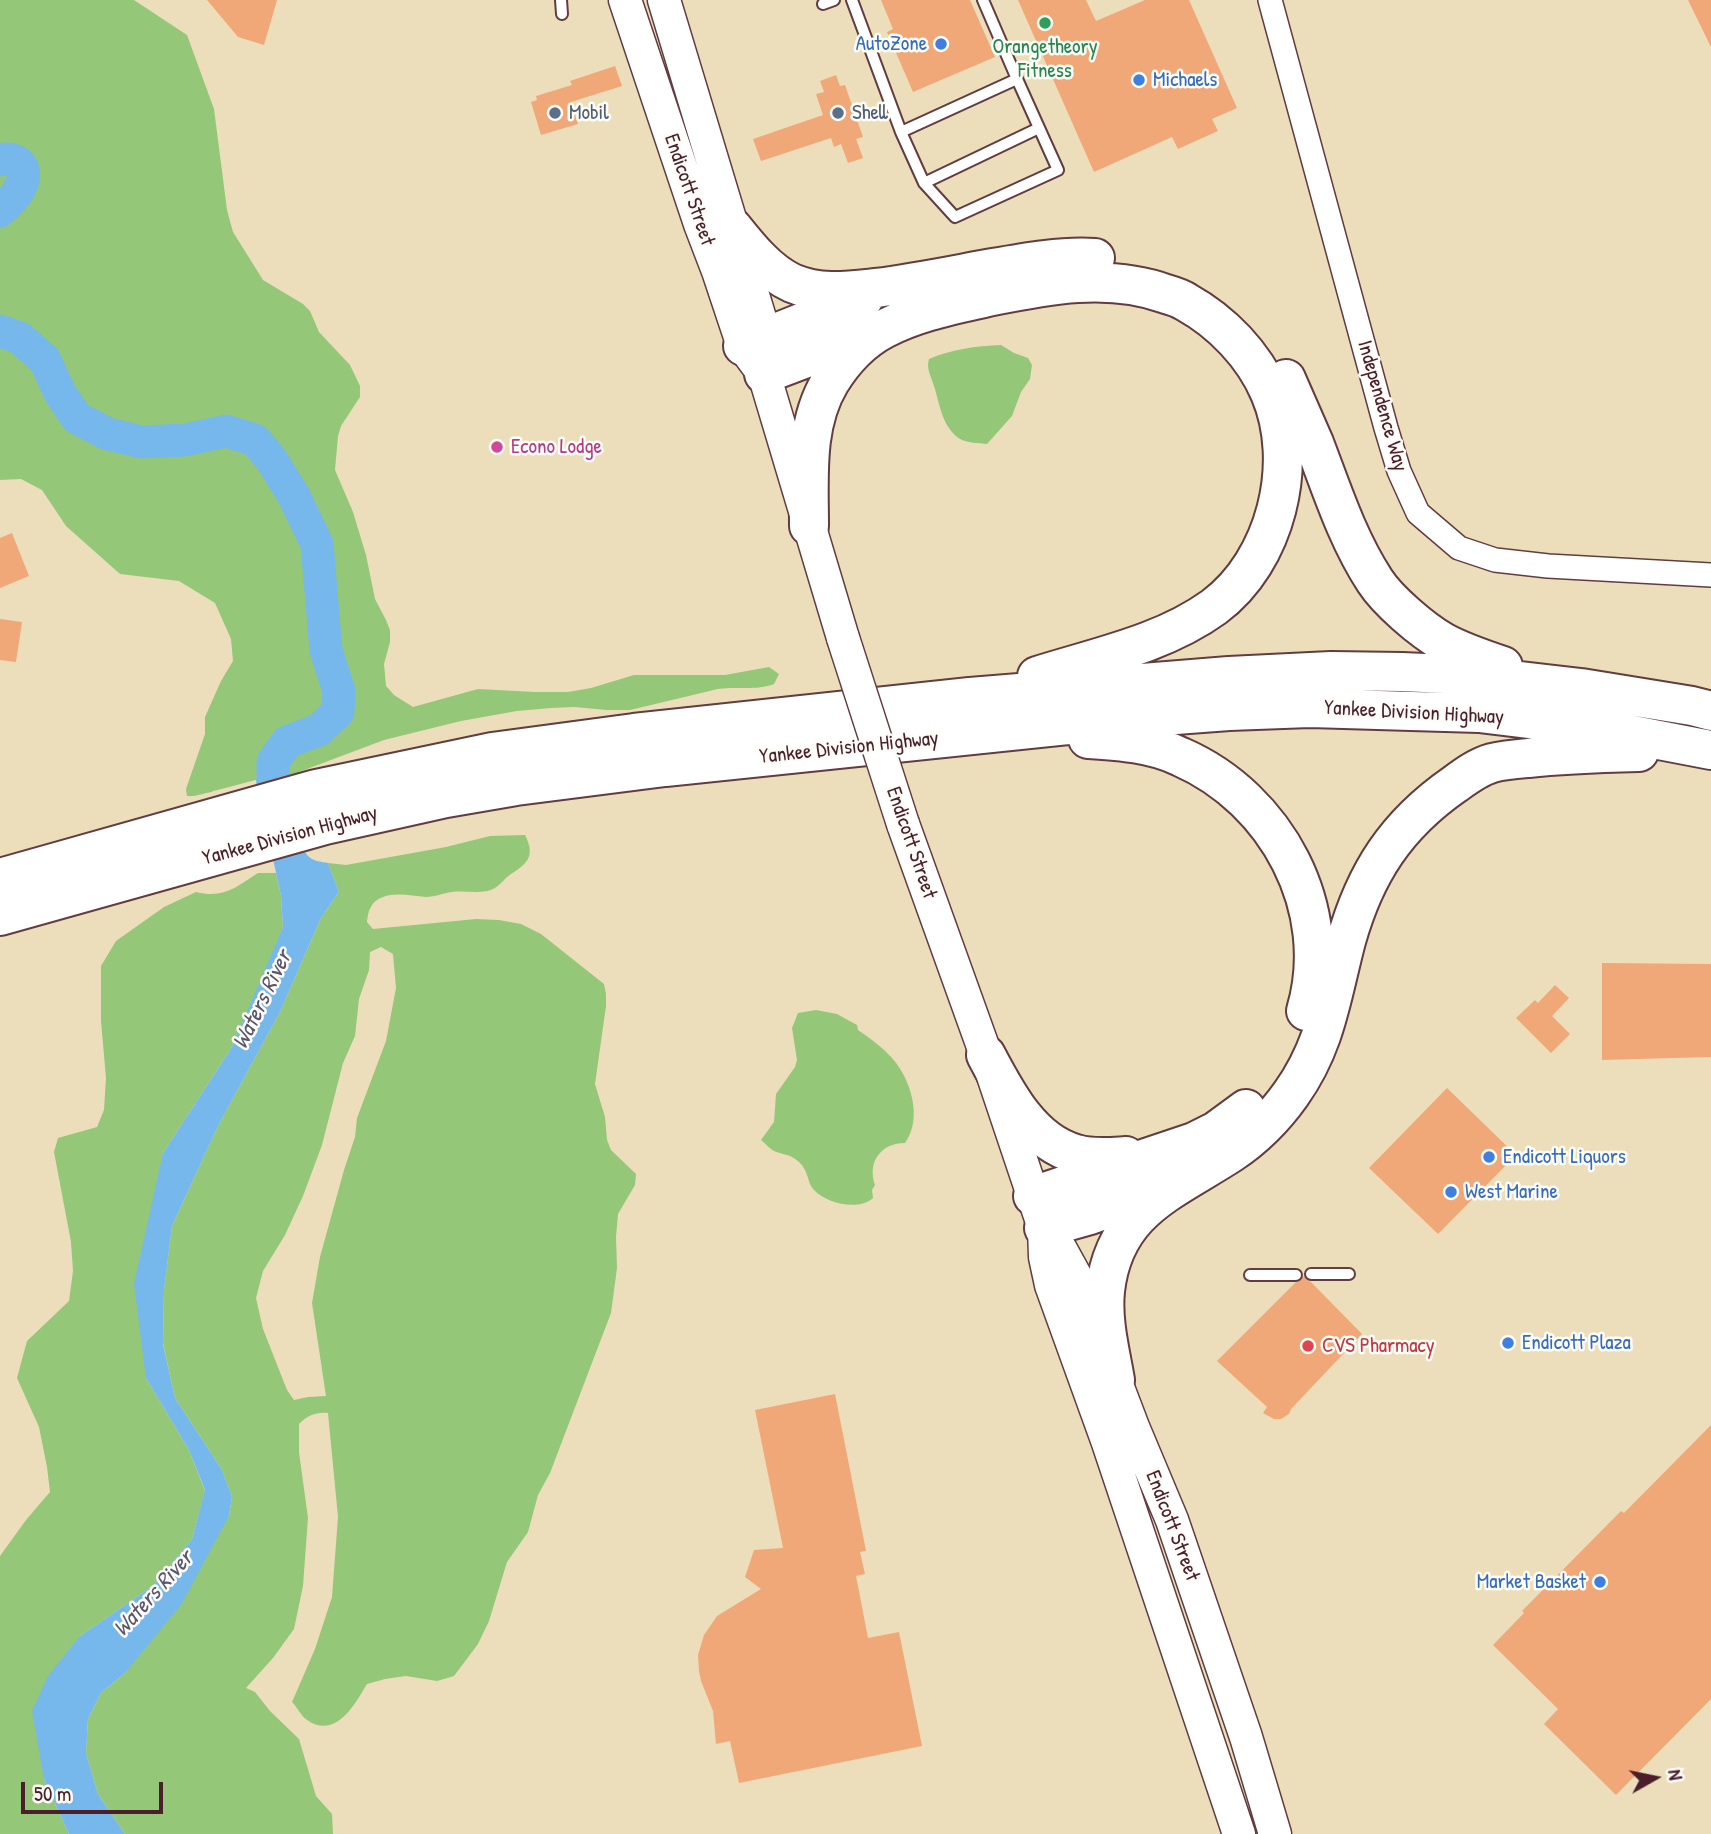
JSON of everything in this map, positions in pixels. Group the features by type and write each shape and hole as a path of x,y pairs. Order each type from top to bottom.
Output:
{"highway":[{"path":"733,228 750,249 771,268 788,281 813,290 837,292 899,285 1024,262 1086,257 1136,262 1164,270 1193,283 1221,299 1247,321 1265,342 1284,374 1342,518 1376,583 1415,622 1443,642 1475,657 1561,686"},
{"path":"758,353 882,330 951,305 1070,283 1110,282 1147,287 1185,300 1237,342 1254,366 1270,394 1283,451 1278,505 1259,553 1241,581 1195,620 1169,633 970,697"},
{"path":"758,353 899,285"},
{"path":"809,527 810,454 818,404 841,365 856,348 882,330"},
{"name":"Yankee Division Highway","path":"0,878 316,789 492,752 634,733 970,697 1216,677 1331,671 1469,675 1561,686 1711,711"},
{"name":"Yankee Division Highway","path":"0,916 326,825 446,798 665,766 1135,718 1310,708 1479,713 1586,726 1711,751"},
{"path":"981,734 1124,741 1181,756 1230,785 1258,812 1276,835 1298,876 1307,904 1313,935 1313,972 1309,1001 1296,1038 1278,1073 1262,1094 1242,1113 1194,1142 1151,1203 1133,1221 1119,1242 1109,1268 1105,1293 1105,1324 1115,1380"},
{"path":"1039,1212 1179,1165 1231,1152 1274,1117 1306,1072 1317,1049 1331,1008 1353,916 1379,860 1418,813 1471,773 1491,763 1560,754 1711,751"},
{"path":"985,1055 1014,1104 1044,1137 1062,1149 1077,1155 1131,1156 1179,1165"}],"main road":[{"name":"Endicott Street","path":"625,0 696,213 758,353"},
{"name":"Endicott Street","path":"664,0 733,228 758,353 843,638 903,824 1039,1212 1051,1285 1107,1440 1239,1834"},
{"name":"Endicott Street","path":"1039,1212 1076,1277 1133,1427 1172,1520 1246,1737 1275,1834"}],"street":[{"name":"Independence Way","path":"1270,0 1386,428 1399,471 1418,513 1459,548 1495,560 1711,576"}],"lane":[{"path":"561,0 562,13"},
{"path":"852,0 901,132 924,183 955,217 1058,170 983,0"},
{"path":"901,132 1017,79"},
{"path":"924,183 1039,128"},
{"path":"1311,1274 1349,1274"},
{"path":"1250,1275 1296,1275"}],"green space":[{"path":"0,0 134,0 187,35 214,109 227,210 233,232 263,280 310,311 319,332 350,365 360,386 360,397 341,426 338,436 335,470 353,512 375,599 390,630 384,664 386,686 394,695 413,707 478,689 568,692 634,675 725,675 769,667 779,674 774,684 718,689 630,710 551,708 461,721 384,740 299,772 295,776 264,778 187,796 186,789 205,734 205,717 233,661 231,639 215,603 179,581 120,574 66,526 42,490 21,479 0,480"},
{"path":"1001,345 1028,358 1032,365 1030,379 1021,392 1012,416 987,444 960,439 949,428 942,415 928,369 929,359 964,349"},
{"path":"525,835 530,848 526,862 495,888 429,897 388,896 373,904 367,922 373,929 476,919 521,924 541,934 604,984 606,1006 595,1084 611,1150 636,1174 635,1185 618,1214 617,1268 611,1313 550,1473 538,1495 528,1532 507,1562 489,1621 478,1644 454,1676 437,1681 406,1676 367,1684 343,1717 327,1726 307,1720 292,1702 315,1649 332,1597 338,1517 328,1413 312,1415 299,1424 299,1452 308,1518 303,1586 294,1629 246,1688 255,1692 299,1739 316,1796 332,1814 333,1834 125,1834 98,1794 86,1753 88,1719 101,1693 126,1672 229,1516 232,1496 221,1468 175,1398 163,1343 164,1290 172,1226 219,1124 280,1012 321,918 339,892 328,863 346,865 490,836","holes":["381,947 393,954 396,988 386,1041 357,1118 355,1137 320,1257 312,1303 326,1396 294,1400 287,1390 263,1329 256,1298 263,1271 285,1235 322,1145 343,1063 355,1036 359,999 369,970 370,952"]},
{"path":"258,873 276,873 283,927 232,1047 163,1153 146,1378 189,1450 205,1491 192,1539 154,1585 80,1636 44,1779 69,1834 0,1834 0,1556 50,1492 39,1427 17,1378 27,1341 69,1301 73,1271 71,1242 54,1152 58,1138 97,1127 104,1110 106,1078 101,1021 101,966 116,941 164,907 196,892 222,893"},
{"path":"816,1010 837,1014 857,1025 858,1030 884,1050 905,1077 912,1099 914,1111 910,1133 905,1143 889,1146 878,1155 873,1169 873,1198 860,1204 843,1204 820,1195 812,1187 805,1169 796,1159 774,1151 761,1140 774,1122 776,1094 795,1067 797,1060 792,1028 798,1013"}],"water":[{"path":"281,775 295,776 304,849 314,860 328,863 339,892 321,918 280,1012 219,1124 172,1226 164,1290 163,1344 175,1398 221,1468 232,1496 229,1516 181,1605 126,1672 101,1693 88,1719 86,1753 98,1794 125,1834 69,1834 44,1779 32,1711 48,1676 80,1636 154,1585 192,1539 205,1490 189,1450 146,1378 134,1284 163,1153 232,1047 283,927 281,896 256,780"}],"building":[{"path":"207,0 277,0 264,45 238,37"},
{"name":"AutoZone","path":"881,0 970,0 995,57 913,92 887,32 893,29"},
{"name":"Michaels","path":"1018,0 1086,0 1096,21 1145,0 1189,0 1237,108 1212,119 1218,131 1178,149 1172,137 1094,172"},
{"path":"1688,0 1711,0 1711,47"},
{"path":"615,66 622,86 571,102 578,124 541,135 531,102 537,100 536,96 572,85 570,81"},
{"path":"836,75 840,86 845,85 863,137 856,139 863,158 848,163 841,144 834,147 831,138 761,161 753,139 823,115 816,94 824,92 820,81"},
{"path":"12,533 29,576 0,588 0,538"},
{"path":"0,619 22,622 16,662 0,660"},
{"path":"1602,963 1711,964 1711,1057 1602,1060"},
{"path":"1555,985 1569,998 1552,1016 1570,1034 1551,1053 1516,1018 1535,1000 1538,1003"},
{"path":"1447,1088 1516,1155 1438,1234 1369,1168"},
{"name":"CVS Pharmacy","path":"1304,1276 1362,1334 1289,1414 1281,1419 1274,1419 1263,1413 1267,1407 1217,1361"},
{"path":"835,1394 866,1551 860,1552 865,1574 856,1576 868,1638 899,1632 922,1746 739,1783 730,1741 716,1744 713,1711 701,1681 698,1655 704,1635 717,1616 761,1589 745,1577 754,1550 783,1548 755,1410"},
{"path":"1711,1425 1711,1699 1616,1795 1544,1724 1558,1709 1493,1645 1524,1613 1522,1611 1621,1511 1624,1513"}],"waterway":[{"name":"Waters River","path":"0,160 18,162 24,174 17,193 0,211"},
{"name":"Waters River","path":"0,331 20,338 45,360 60,393 77,418 108,434 142,442 185,440 226,431 255,440 271,459 294,496 317,544 326,650 339,691 338,712 319,730 287,742 273,762 273,786 281,822"}],"place":[{"name":"Orangetheory Fitness","path":"1045,23"},
{"name":"AutoZone","path":"941,44"},
{"name":"Michaels","path":"1139,80"},
{"name":"Mobil","path":"555,113"},
{"name":"Shell","path":"838,113"},
{"name":"Econo Lodge","path":"497,447"},
{"name":"Endicott Liquors","path":"1489,1157"},
{"name":"West Marine","path":"1451,1192"},
{"name":"Endicott Plaza","path":"1508,1343"},
{"name":"CVS Pharmacy","path":"1308,1346"},
{"name":"Market Basket","path":"1600,1582"}]}
